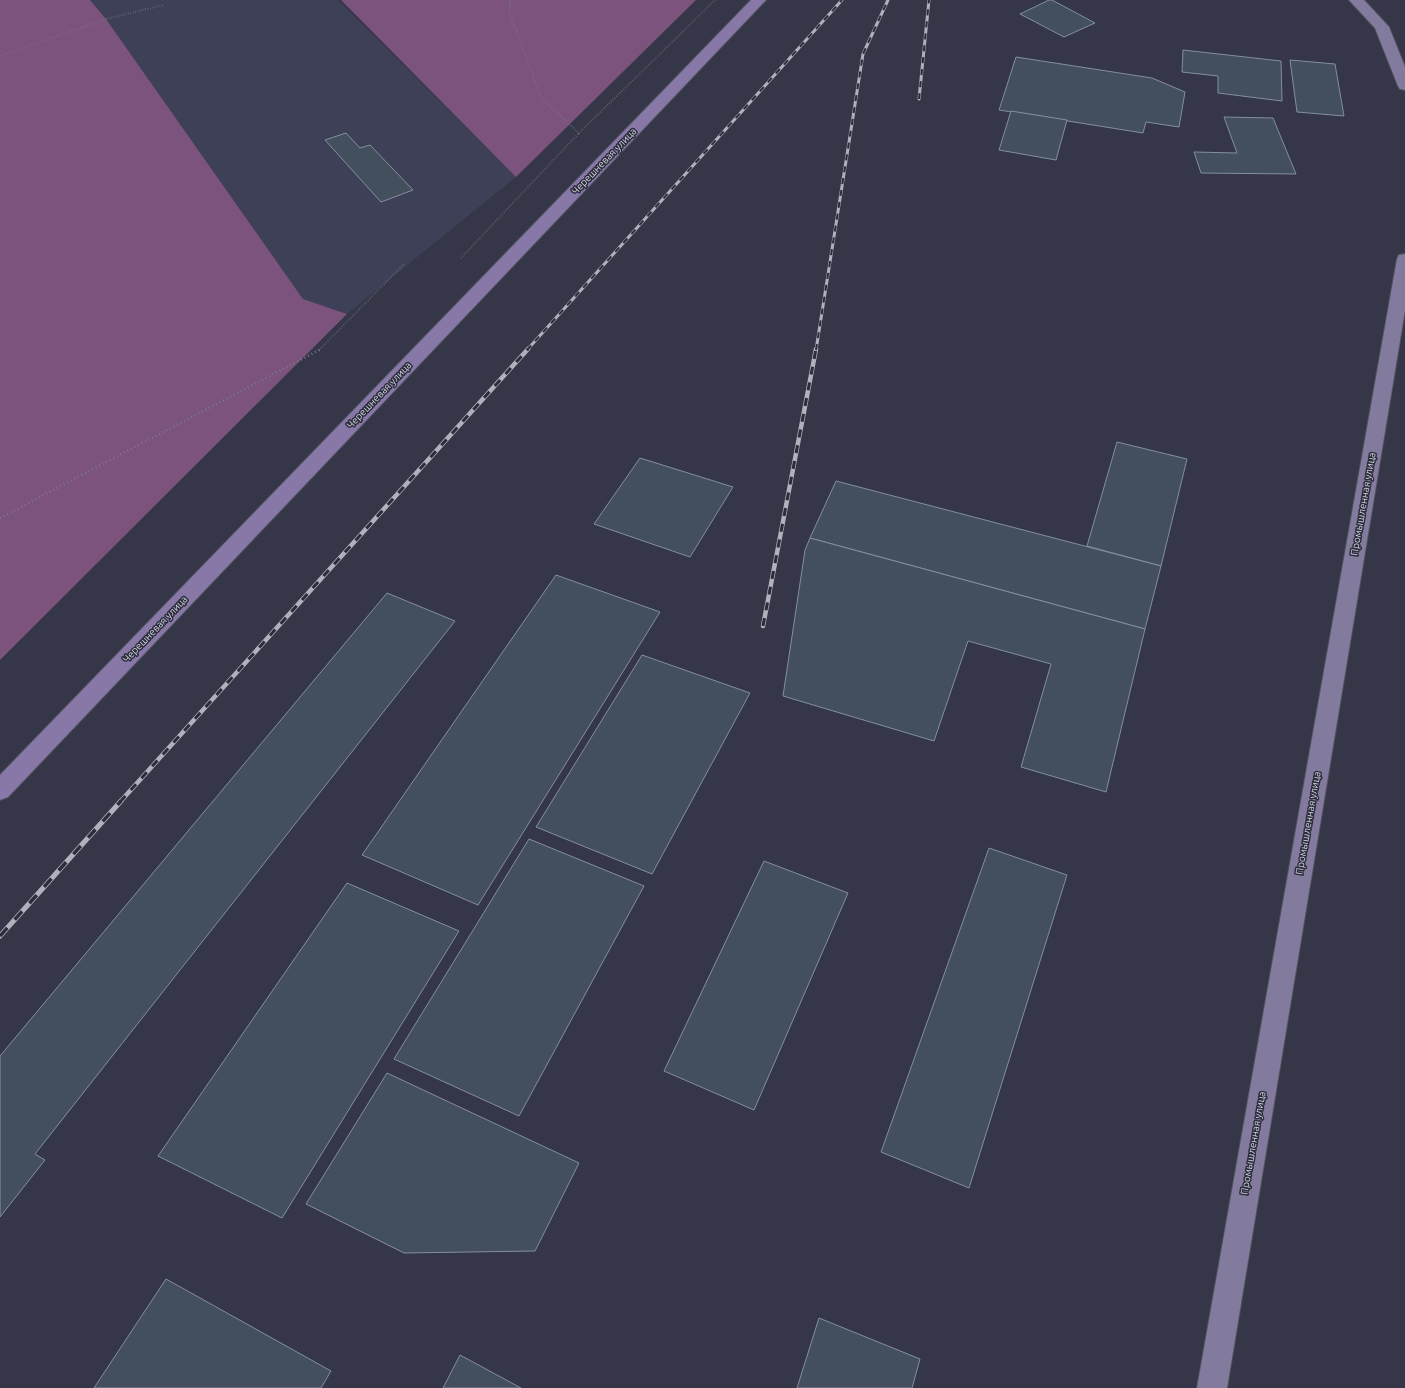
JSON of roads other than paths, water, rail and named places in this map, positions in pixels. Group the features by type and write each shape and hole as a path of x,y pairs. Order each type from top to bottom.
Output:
{"main road":[{"name":"Черешневая улица","path":"0,790 759,0"}],"street":[{"path":"1356,0 1382,27 1405,86"},
{"name":"Промышленная улица","path":"1212,1388 1405,259"}],"railway":[{"path":"527,350 842,0"},
{"path":"816,350 863,54 888,0"},
{"path":"919,99 929,0"},
{"path":"120,802 528,349"},
{"path":"763,626 816,349"},
{"path":"0,936 121,801"}]}
